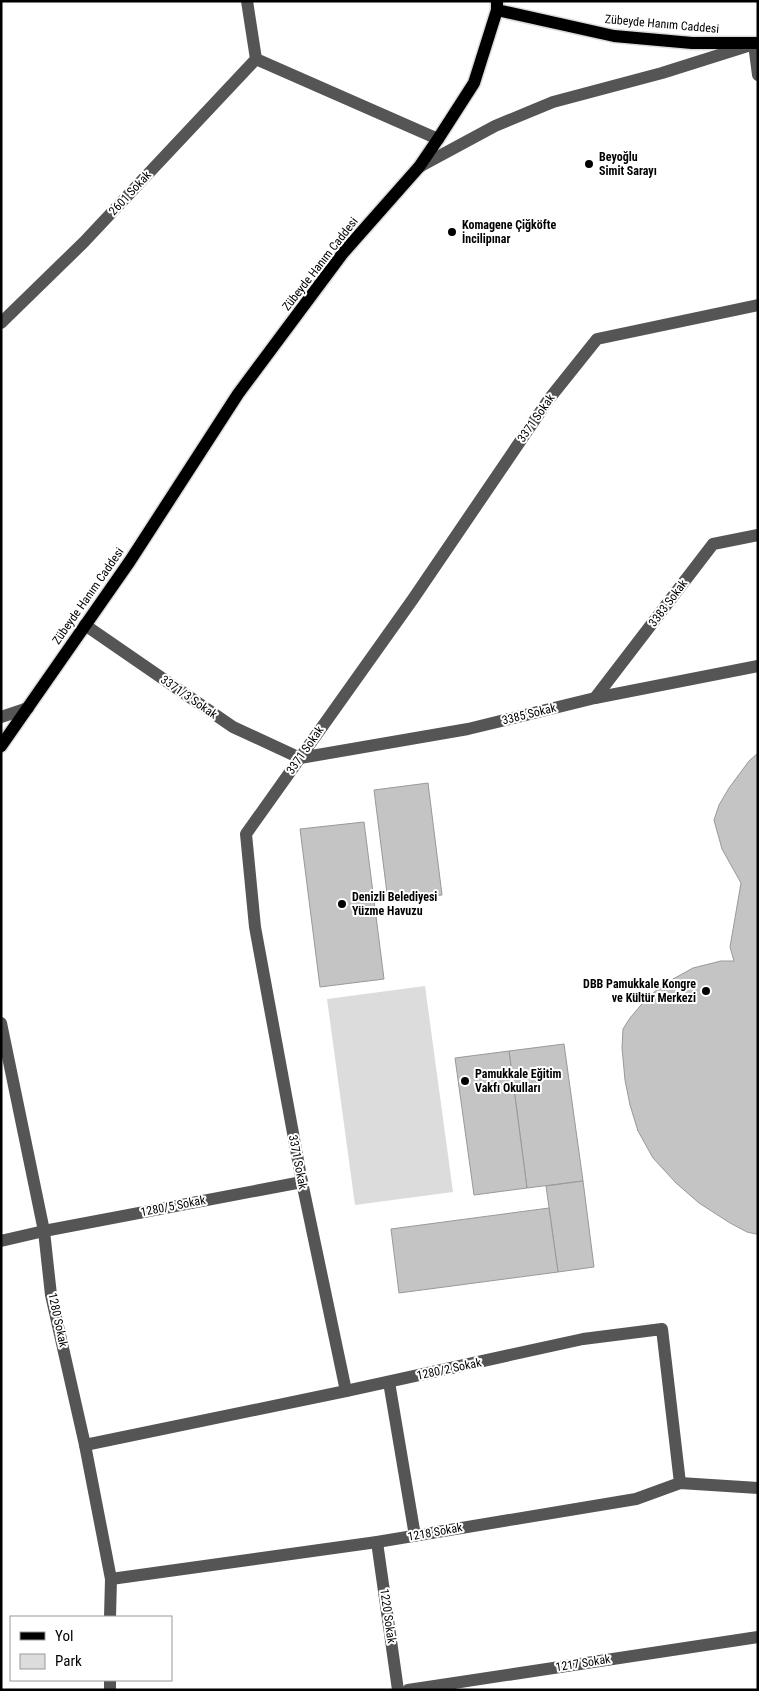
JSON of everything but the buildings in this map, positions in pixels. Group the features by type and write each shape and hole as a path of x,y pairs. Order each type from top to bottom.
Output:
{"main road":[{"name":"Zübeyde Hanım Caddesi","path":"1,746 130,561 238,394 343,253 419,167 438,139 474,83 497,6 614,36 692,43 756,44"}],"street":[{"path":"247,1 256,59 438,139"},
{"path":"419,167 496,126 553,102 662,73 756,44 758,75"},
{"name":"2601 Sokak","path":"1,323 84,242 256,59"},
{"name":"3371 Sokak","path":"346,1391 302,1182 255,926 246,834 413,599 549,398 597,339 758,305"},
{"name":"3383 Sokak","path":"595,698 713,544 758,535"},
{"name":"3371/3 Sokak","path":"85,625 233,727 300,758"},
{"name":"3385 Sokak","path":"300,758 468,729 595,698 758,666"},
{"path":"1,716 28,708"},
{"name":"1280 Sokak","path":"1,1023 44,1231 51,1295 85,1445 111,1579 110,1616"},
{"name":"1280/5 Sokak","path":"1,1241 44,1231 302,1182"},
{"name":"1280/2 Sokak","path":"85,1445 582,1340 662,1329 680,1483"},
{"path":"388,1382 415,1536"},
{"name":"1218 Sokak","path":"111,1579 377,1542 636,1499 680,1483 758,1488"},
{"name":"1220 Sokak","path":"377,1542 398,1690"},
{"name":"1217 Sokak","path":"408,1690 758,1637"}],"green space":[{"path":"425,986 453,1192 355,1205 327,999"}],"place":[{"name":"Beyoğlu Simit Sarayı","path":"589,164"},
{"name":"Komagene Çiğköfte İncilipınar","path":"452,232"},
{"name":"Denizli Belediyesi Yüzme Havuzu","path":"342,904"},
{"name":"DBB Pamukkale Kongre ve Kültür Merkezi","path":"706,991"},
{"name":"Pamukkale Eğitim Vakfı Okulları","path":"465,1081"}]}
